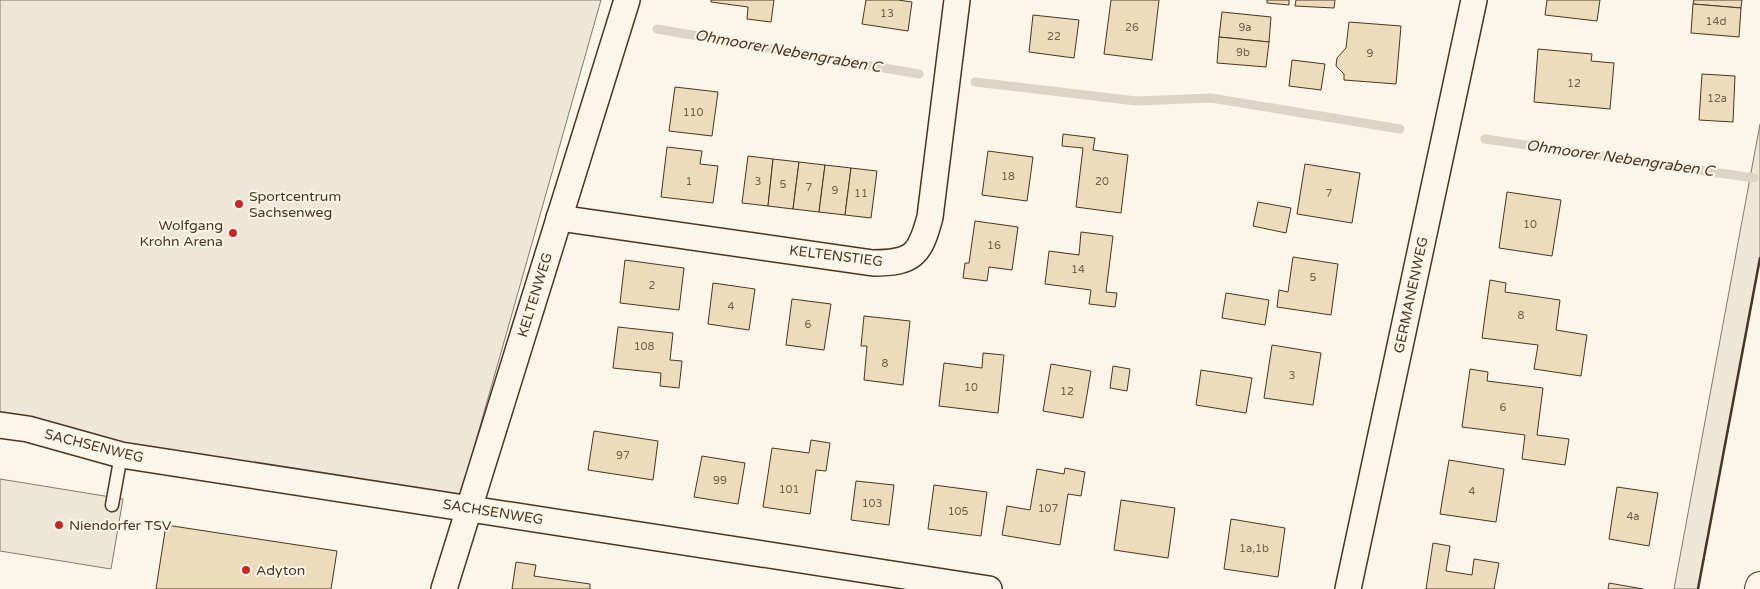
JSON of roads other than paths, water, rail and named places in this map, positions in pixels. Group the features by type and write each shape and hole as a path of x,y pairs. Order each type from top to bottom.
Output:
{"street":[{"name":"KELTENWEG","path":"444,589 627,0"},
{"name":"KELTENSTIEG","path":"559,218 873,263 906,260 917,252 925,237 930,217 957,0"},
{"name":"GERMANENWEG","path":"1348,589 1474,0"},
{"name":"SACHSENWEG","path":"0,425 28,429 121,455 989,589"}],"lane":[{"path":"112,506 121,455"}],"waterway":[{"name":"Ohmoorer Nebengraben C","path":"657,29 919,74"},
{"name":"Ohmoorer Nebengraben C","path":"975,82 1136,101 1211,98 1400,129"},
{"name":"Ohmoorer Nebengraben C","path":"1485,139 1754,178"}],"place":[{"name":"Sportcentrum Sachsenweg","path":"239,204"},
{"name":"Wolfgang Krohn Arena","path":"233,233"},
{"name":"Niendorfer TSV","path":"59,525"},
{"name":"Adyton","path":"246,570"}]}
